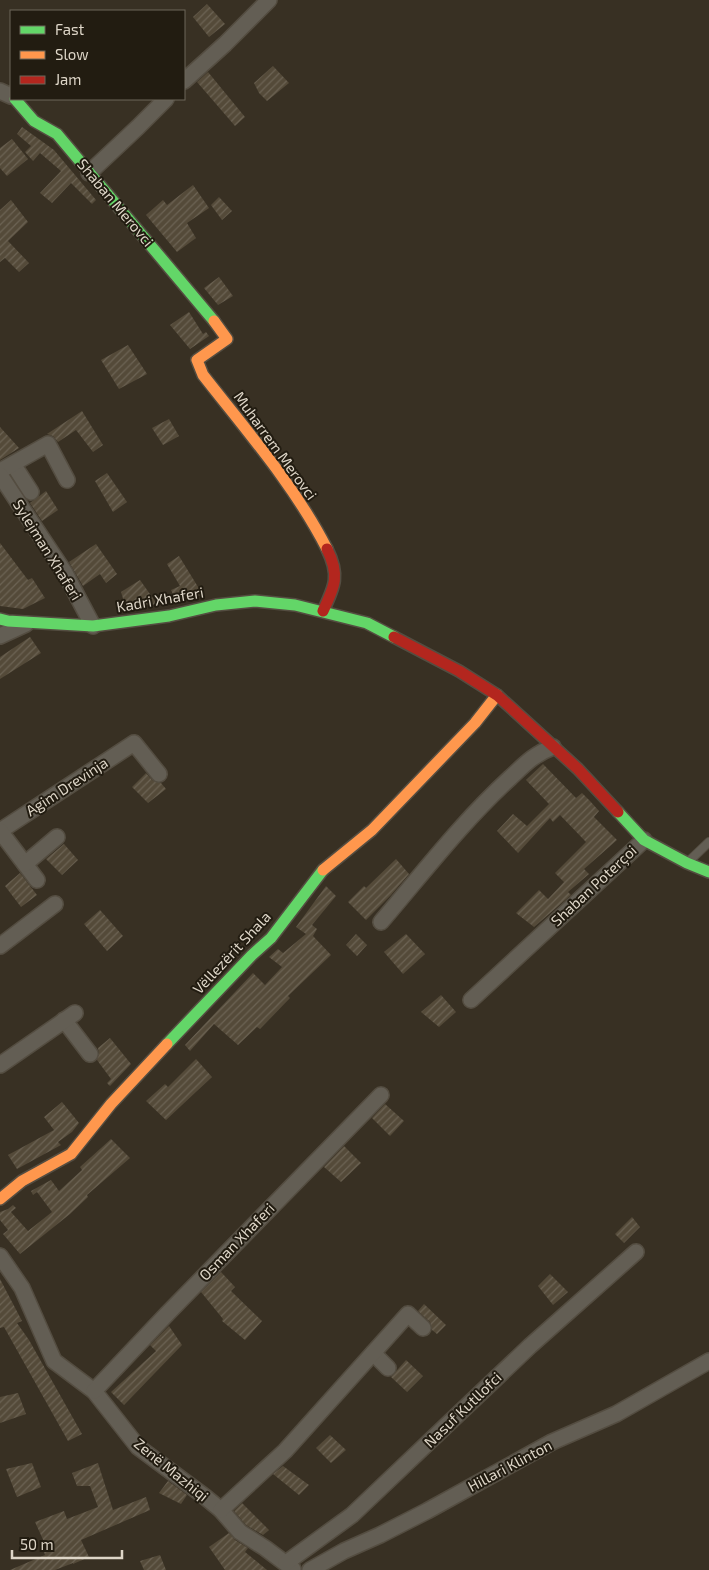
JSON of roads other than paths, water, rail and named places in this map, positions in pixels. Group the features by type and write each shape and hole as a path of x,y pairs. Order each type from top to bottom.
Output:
{"street":[{"path":"185,80 269,0"},
{"name":"Shaban Merovci","path":"16,100 34,121 57,134 210,315"},
{"path":"89,173 165,100"},
{"name":"Muharrem Merovci","path":"210,315 227,339 197,360 203,375 277,472 322,538 337,574 323,611"},
{"name":"Sylejman Xhaferi","path":"67,480 48,444 0,473 65,573 93,626"},
{"path":"14,464 31,492"},
{"name":"Kadri Xhaferi","path":"0,619 93,626 169,616 216,605 255,601 295,605 323,611"},
{"name":"Shaban Poterçoi","path":"323,611 367,623 459,671 497,695 578,769 644,840 471,1000"},
{"path":"0,636 30,622"},
{"name":"Vëllezërit Shala","path":"0,1199 22,1181 71,1154 111,1104 270,938 319,873 372,830 475,723 497,695"},
{"name":"Agim Drevinja","path":"0,831 134,743 159,774"},
{"path":"381,922 498,789 539,752 553,747"},
{"path":"0,831 36,880"},
{"path":"25,864 57,837"},
{"path":"644,840 687,863 709,872"},
{"path":"0,946 55,904"},
{"path":"0,1064 70,1017 90,1054"},
{"name":"Osman Xhaferi","path":"94,1392 167,1314 381,1095"},
{"name":"Nasuf Kutllofci","path":"290,1567 352,1516 530,1346 636,1252"},
{"name":"Zenë Mazhiqi","path":"0,1256 22,1288 54,1361 94,1392 138,1447 220,1510 240,1532 290,1567"},
{"path":"220,1510 284,1451 408,1314 423,1328"},
{"path":"373,1353 388,1368"},
{"name":"Hillari Klinton","path":"310,1570 344,1551 427,1511 552,1442 616,1414 709,1361"},
{"path":"290,1567 304,1570"}],"lane":[{"path":"687,863 709,842"}]}
